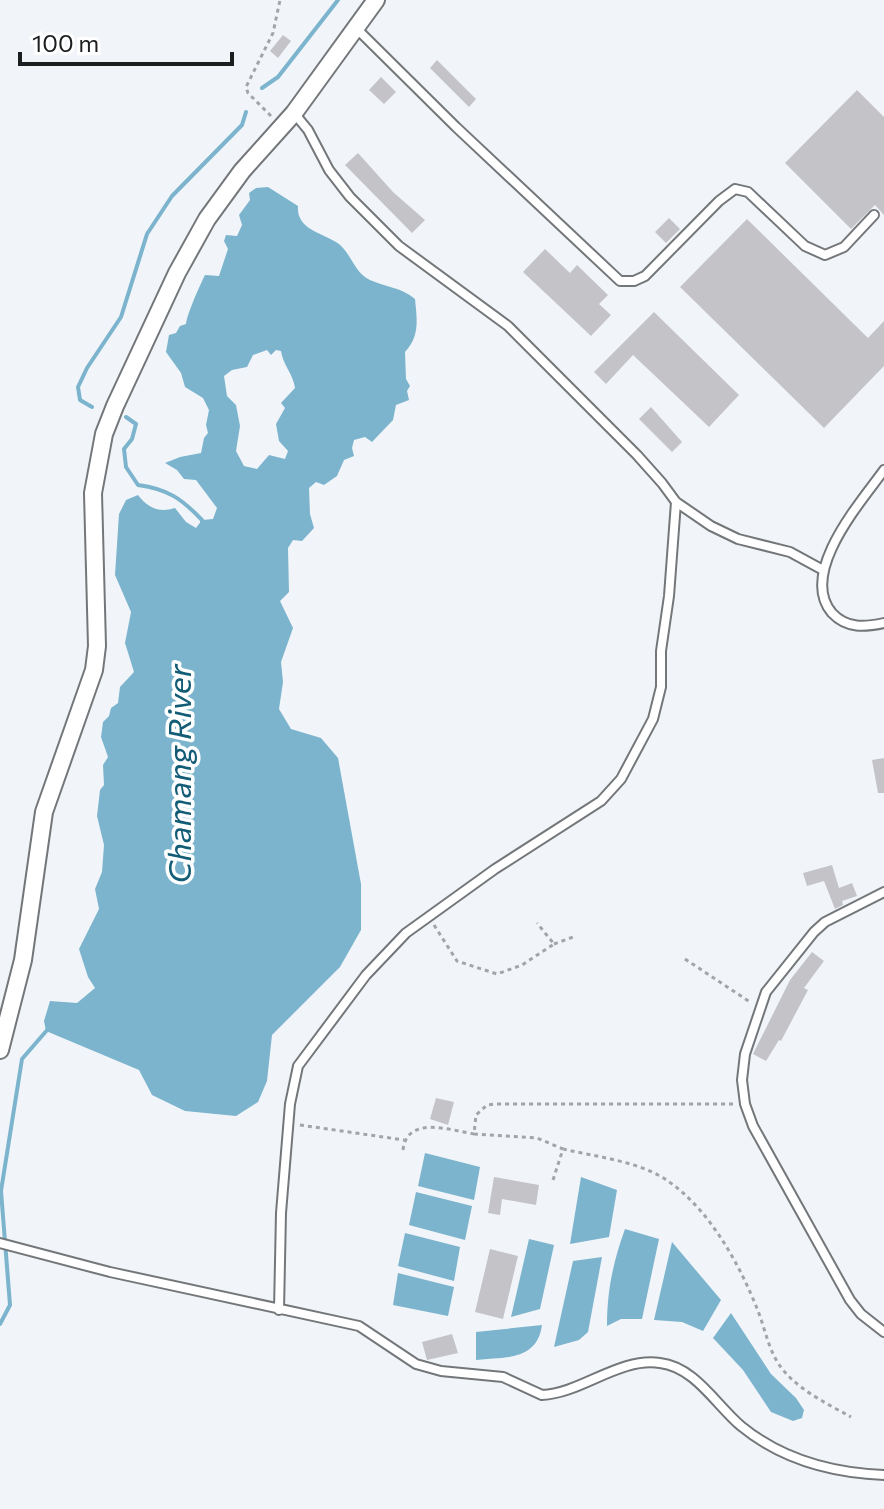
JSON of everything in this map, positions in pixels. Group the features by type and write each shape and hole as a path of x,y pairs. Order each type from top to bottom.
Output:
{"street":[{"path":"0,1050 23,960 44,812 94,670 97,646 93,493 104,434 194,241 224,194 294,113 376,0"}],"lane":[{"path":"357,29 620,281 634,281 645,276 719,201 735,189 748,192 805,246 825,255 844,247 874,215"},
{"path":"294,113 308,130 329,170 350,197 399,246 508,326 637,455 676,502 711,526 738,539 790,552 823,570"},
{"path":"884,470 848,520 823,570 826,600 830,610 840,620 863,627 884,623"},
{"path":"279,1310 281,1213 288,1123 294,1079 304,1056 386,952 428,916 584,813 607,796 621,779 653,719 661,687 661,651 669,596 676,502"},
{"path":"884,892 825,922 814,932 774,982 760,1008 743,1067 745,1104 753,1126 838,1281 861,1314 884,1332"},
{"path":"0,1243 279,1310 359,1326 416,1364 441,1371 503,1377 542,1395 641,1362 669,1365 692,1377 744,1429 780,1451 823,1467 884,1475"}],"path":[{"path":"280,0 273,33 246,87 254,100 282,128"},
{"path":"428,916 457,961 497,974 522,965 554,944 573,937"},
{"path":"537,923 554,944"},
{"path":"685,959 760,1008"},
{"path":"474,1134 476,1115 487,1105 496,1104 745,1104"},
{"path":"288,1123 404,1140"},
{"path":"403,1150 404,1140 411,1131 425,1127 537,1138 563,1149 629,1164 667,1180 698,1208 732,1257 779,1365 810,1394 851,1417"},
{"path":"553,1180 563,1149"}],"water":[{"path":"268,187 298,206 298,214 305,225 341,246 364,276 415,299 417,321 413,340 405,352 409,400 396,405 393,420 372,442 365,437 354,440 354,456 344,460 337,476 324,485 316,482 309,488 314,528 302,541 293,540 288,548 289,592 280,601 293,628 281,662 283,682 279,709 291,729 321,738 338,758 361,884 361,930 340,967 272,1035 267,1081 258,1102 236,1116 185,1111 152,1095 139,1070 46,1031 44,1021 50,1001 77,1003 95,988 79,949 99,909 95,889 102,872 104,845 97,816 100,790 104,785 103,765 108,757 101,737 103,722 118,703 120,687 134,672 125,643 131,612 115,575 119,514 126,500 138,495 154,508 175,508 186,522 196,528 202,520 213,519 217,508 196,480 184,479 165,463 201,453 208,433 209,410 203,398 185,387 181,373 166,352 169,335 186,324 205,275 219,276 228,249 224,241 226,235 237,236 242,225 239,215 250,200 249,193 256,188","holes":["267,350 271,355 276,350 281,351 295,388 281,403 285,408 276,424 279,441 288,451 285,459 269,455 257,469 244,466 236,451 240,426 236,405 227,396 224,376 232,370 247,367 253,355"]},
{"path":"425,1153 480,1167 474,1200 418,1186"},
{"path":"581,1177 617,1190 609,1237 570,1244"},
{"path":"416,1192 472,1206 465,1240 409,1225"},
{"path":"625,1229 659,1239 642,1319 621,1319 607,1326 612,1277"},
{"path":"405,1233 460,1247 454,1281 398,1266"},
{"path":"529,1239 554,1245 540,1309 511,1317"},
{"path":"672,1242 721,1300 703,1331 682,1322 654,1320"},
{"path":"602,1257 588,1332 579,1340 554,1347 573,1261"},
{"path":"398,1273 454,1287 448,1316 393,1305"},
{"path":"731,1313 771,1374 796,1398 804,1410 802,1418 793,1421 771,1412 743,1370 713,1338"},
{"path":"542,1325 539,1337 527,1351 508,1357 476,1360 476,1332"}],"building":[{"path":"283,35 291,41 278,58 270,51"},
{"path":"437,60 476,99 469,107 430,68"},
{"path":"381,77 396,92 384,104 369,90"},
{"path":"857,90 884,117 884,215 875,205 851,229 785,163"},
{"path":"358,153 393,192 425,220 412,233 345,165"},
{"path":"669,218 680,229 666,243 655,232"},
{"path":"747,219 868,338 884,321 884,366 824,428 680,287"},
{"path":"545,249 570,273 577,265 608,295 599,304 611,315 591,336 523,272"},
{"path":"654,312 739,395 709,427 633,355 606,384 594,372"},
{"path":"651,407 682,442 672,452 639,419"},
{"path":"884,758 884,793 878,793 872,760"},
{"path":"832,865 839,888 852,883 857,896 842,901 843,905 835,909 824,881 807,886 803,873"},
{"path":"812,952 824,961 804,988 808,990 781,1041 766,1061 753,1054 790,980"},
{"path":"436,1098 454,1102 448,1125 430,1119"},
{"path":"494,1177 539,1185 536,1205 502,1199 500,1215 488,1213"},
{"path":"490,1249 518,1256 503,1319 475,1312"},
{"path":"452,1334 458,1353 427,1360 422,1342"}],"waterway":[{"name":"Chamang River","path":"262,88 278,77 338,0"},
{"path":"92,407 80,400 78,387 121,317 147,234 172,196 242,125 246,112"},
{"path":"126,417 136,424 132,439 124,449 126,467 138,485 174,496 202,523"},
{"name":"Chamang River","path":"0,1324 10,1305 1,1191 22,1059 48,1029"}]}
